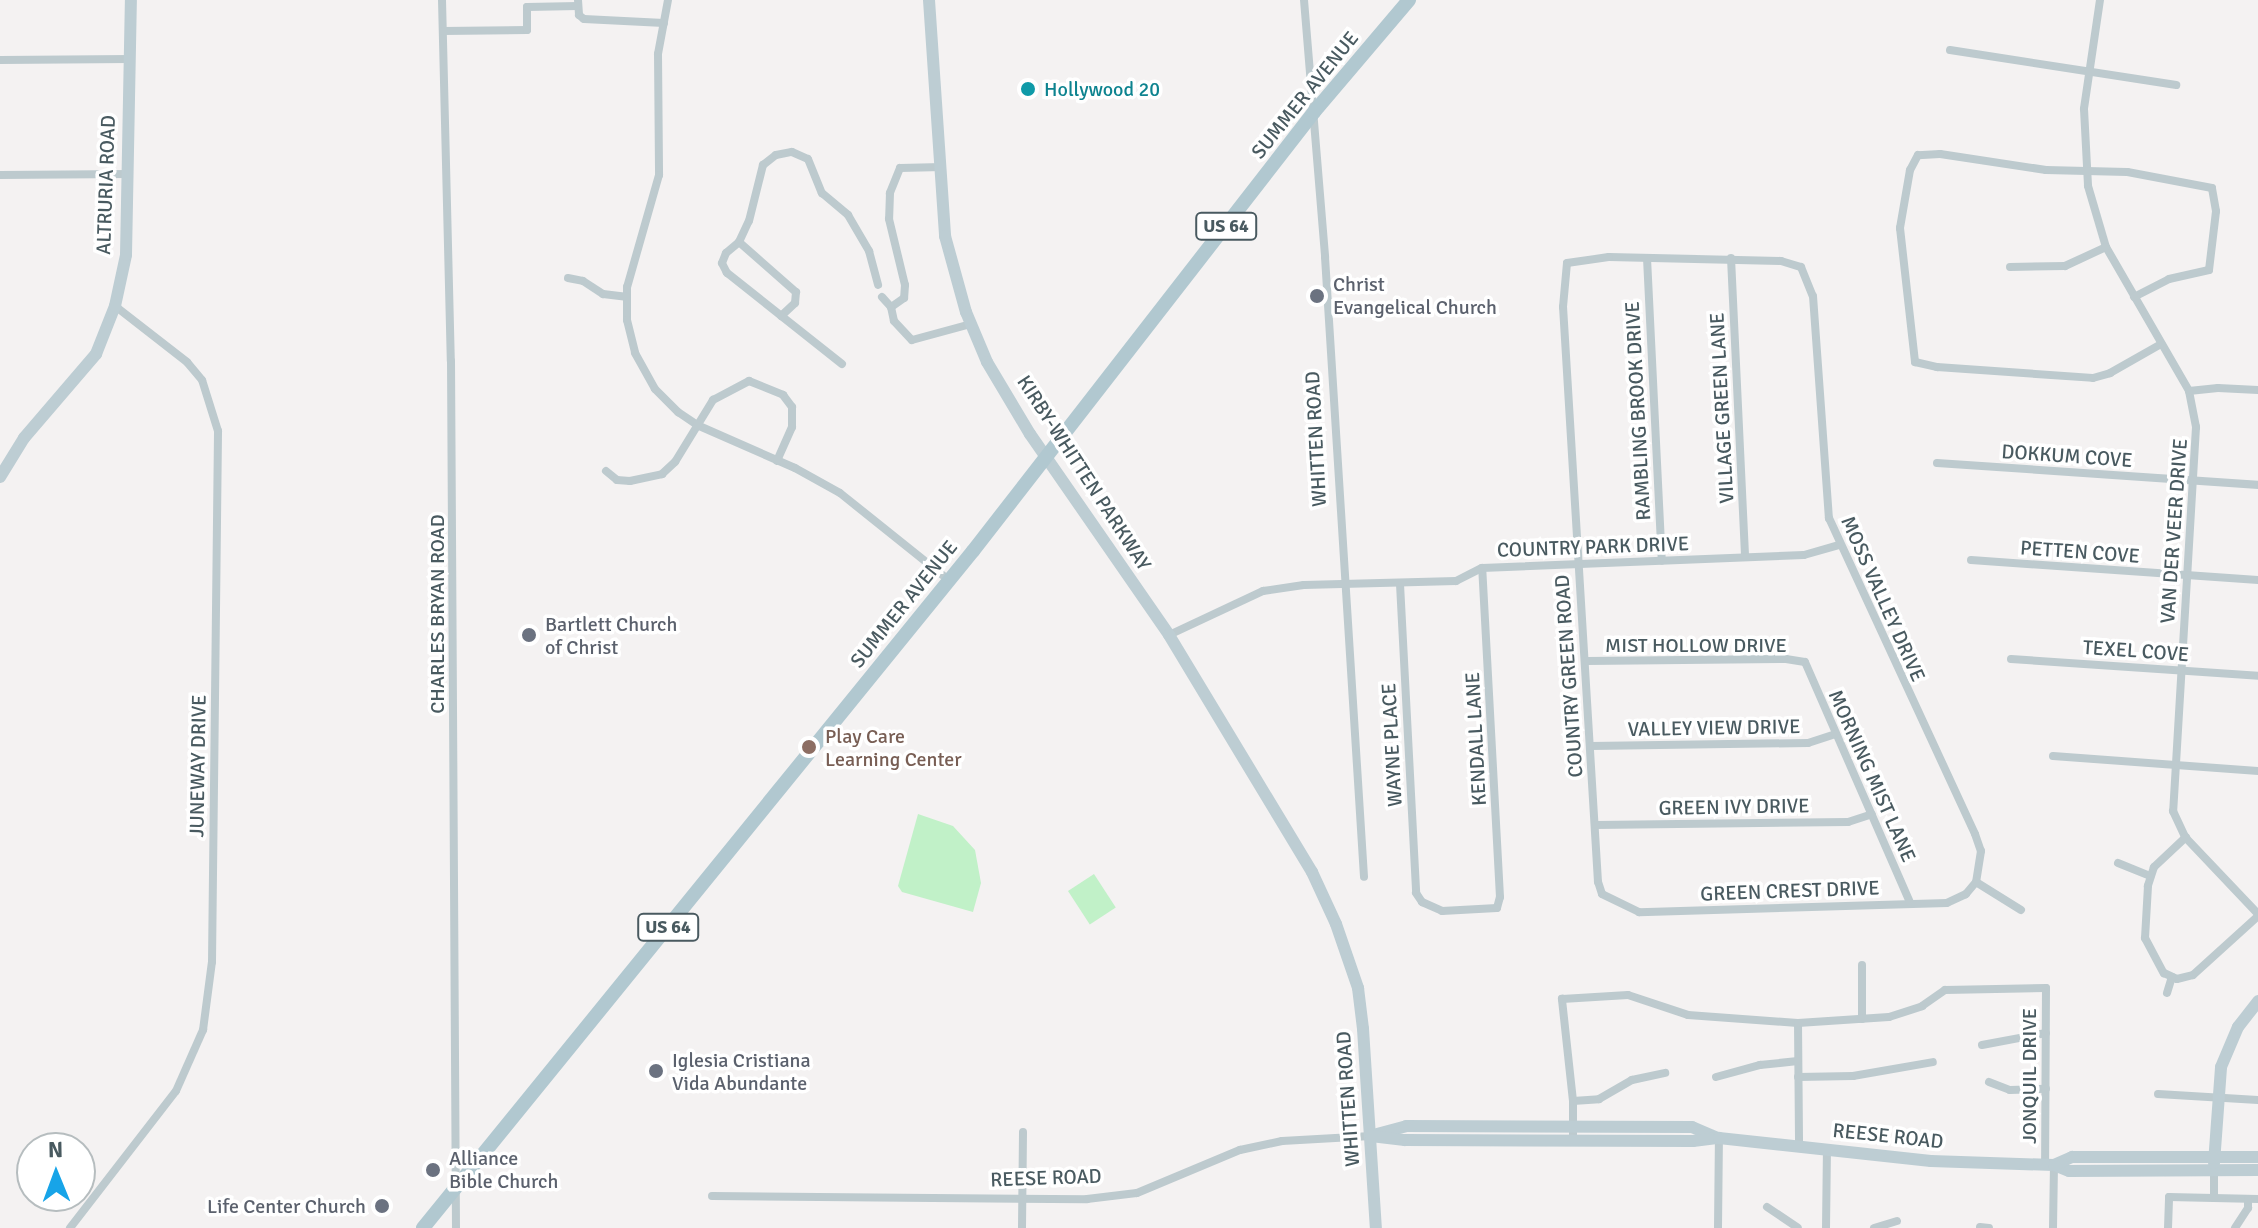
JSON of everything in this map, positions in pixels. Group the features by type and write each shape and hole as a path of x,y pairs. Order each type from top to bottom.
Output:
{"main road":[{"name":"ALTRURIA ROAD","path":"0,477 24,438 96,354 115,306 126,255 131,0"},
{"name":"KIRBY-WHITTEN PARKWAY","path":"929,0 945,236 971,324 987,362 1030,434 1049,457 1094,529 1169,635 1312,872 1336,924"},
{"name":"SUMMER AVENUE","path":"423,1228 950,581 1314,112 1409,0"},
{"name":"WHITTEN ROAD","path":"1336,924 1358,988 1376,1228"},
{"path":"2214,1164 2216,1098 2228,1047 2258,1001"},
{"name":"REESE ROAD","path":"1371,1136 1406,1126 1692,1127 1719,1138"},
{"name":"REESE ROAD","path":"1371,1136 1405,1140 1573,1141 1693,1141 1719,1138 1931,1161 2049,1165 2069,1171 2214,1164 2258,1157"},
{"name":"REESE ROAD","path":"2214,1164 2258,1170"}],"street":[{"name":"CHARLES BRYAN ROAD","path":"442,0 452,376 456,1228"},
{"path":"668,0 658,54 659,175 629,271 626,297 631,343 647,377 664,400 697,425 840,493 950,581"},
{"name":"WHITTEN ROAD","path":"1304,0 1364,877"},
{"name":"VAN DER VEER DRIVE","path":"2100,0 2083,119 2085,171 2106,247 2189,391 2196,427 2173,811 2186,837 2258,915"},
{"path":"443,31 527,30 527,7 578,3 580,17 584,19 664,23"},
{"path":"1950,50 2176,85"},
{"path":"0,60 130,59"},
{"path":"842,364 727,273 722,263 726,253 739,242 749,221 763,165 776,155 792,152 808,159 822,193 848,215 869,251 878,285"},
{"path":"2134,297 2169,279 2209,270 2216,211 2212,188 2127,172 2046,170 1940,154 1918,155 1910,170 1900,228 1915,362 1937,367 2093,378 2110,373 2161,344"},
{"path":"891,307 904,298 905,285 889,219 890,193 900,168 942,167"},
{"path":"0,175 129,174"},
{"path":"739,242 796,292 795,303 781,316"},
{"path":"2010,267 2065,266 2106,247"},
{"name":"COUNTRY GREEN ROAD","path":"1602,894 1598,882 1587,661 1563,307 1567,263 1609,257 1647,258"},
{"path":"1647,258 1731,258"},
{"name":"RAMBLING BROOK DRIVE","path":"1647,258 1662,561"},
{"name":"MOSS VALLEY DRIVE","path":"1731,258 1781,261 1801,267 1813,296 1829,518 1838,545 1975,834 1981,851 1976,882"},
{"name":"VILLAGE GREEN LANE","path":"1731,258 1745,556"},
{"path":"568,278 583,281 603,294 626,297"},
{"path":"882,297 891,307 894,321 912,340 971,324"},
{"name":"JUNEWAY DRIVE","path":"70,1228 176,1091 203,1030 212,962 218,431 202,380 115,306"},
{"path":"606,471 617,480 630,481 662,474 675,462 713,400 738,384 759,383 783,395 792,409 792,427 777,461"},
{"path":"2189,391 2218,388 2258,390"},
{"name":"DOKKUM COVE","path":"1937,463 2258,485"},
{"name":"COUNTRY PARK DRIVE","path":"1169,635 1263,591 1304,585 1345,587 1456,581 1482,568 1804,555 1838,545"},
{"name":"PETTEN COVE","path":"1971,560 2258,580"},
{"name":"KENDALL LANE","path":"1422,902 1442,911 1497,908 1500,897 1482,568"},
{"name":"WAYNE PLACE","path":"1400,584 1416,893 1422,902"},
{"name":"MIST HOLLOW DRIVE","path":"1587,661 1786,659 1805,662"},
{"name":"TEXEL COVE","path":"2011,659 2258,676"},
{"name":"MORNING MIST LANE","path":"1805,662 1910,902"},
{"name":"VALLEY VIEW DRIVE","path":"1591,746 1808,743 1836,734"},
{"path":"2053,756 2258,771"},
{"name":"GREEN IVY DRIVE","path":"1596,825 1848,822 1872,814"},
{"path":"2186,837 2154,867 2150,876 2145,938 2156,962 2172,977 2188,977 2198,972 2258,915"},
{"path":"2118,863 2150,876"},
{"path":"1976,882 2021,910"},
{"name":"GREEN CREST DRIVE","path":"1602,894 1639,912 1947,903 1966,894 1976,882"},
{"path":"1573,1141 1573,1101 1562,999 1628,995 1688,1015 1798,1023 1862,1019 1862,965"},
{"path":"2167,993 2172,977"},
{"name":"JONQUIL DRIVE","path":"1862,1019 1889,1017 1922,1006 1945,990 2046,988 2046,1089 2053,1228"},
{"path":"1798,1023 1799,1146"},
{"path":"1982,1045 2046,1033"},
{"path":"1716,1077 1760,1065 1798,1061"},
{"path":"1798,1077 1853,1076 1933,1062"},
{"path":"1573,1101 1599,1099 1632,1080 1665,1073"},
{"path":"1989,1082 2010,1090 2046,1089"},
{"path":"2158,1094 2258,1100"},
{"path":"1022,1228 1023,1132"},
{"name":"REESE ROAD","path":"712,1196 1087,1199 1137,1193 1237,1150 1282,1141 1371,1136"},
{"path":"1718,1228 1719,1138"},
{"path":"1826,1228 1827,1150"},
{"path":"2214,1164 2214,1198"},
{"path":"2168,1228 2169,1197 2253,1199 2235,1228"},
{"path":"1767,1207 1779,1212 1798,1228"},
{"path":"1874,1228 1897,1221"},
{"path":"1980,1227 1989,1228"}],"green space":[{"path":"918,814 953,826 975,850 981,883 973,912 902,892 898,886"},
{"path":"1094,874 1116,908 1090,924 1068,891"}],"place":[{"name":"Hollywood 20","path":"1028,89"},
{"name":"Christ Evangelical Church","path":"1317,296"},
{"name":"Bartlett Church of Christ","path":"529,635"},
{"name":"Play Care Learning Center","path":"809,747"},
{"name":"Iglesia Cristiana Vida Abundante","path":"656,1071"},
{"name":"Alliance Bible Church","path":"433,1170"},
{"name":"Life Center Church","path":"382,1206"}]}
